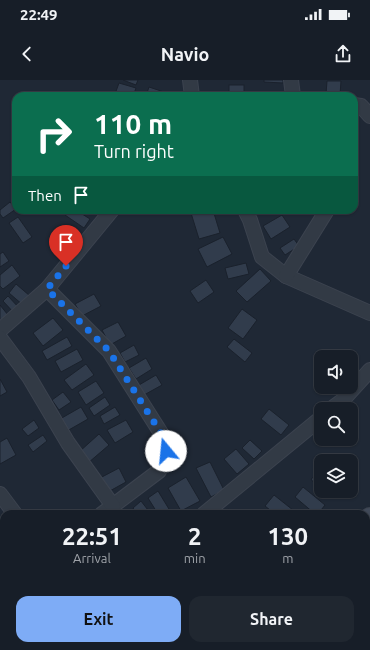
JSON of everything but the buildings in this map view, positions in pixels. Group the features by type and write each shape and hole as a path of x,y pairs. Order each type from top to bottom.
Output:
{"street":[{"path":"190,80 192,92"},
{"path":"290,80 292,92"},
{"path":"358,106 361,106 370,116"},
{"path":"0,330 47,289 109,214"},
{"path":"246,214 250,220 262,257 286,276 370,313"},
{"path":"286,276 325,214"},
{"path":"0,338 29,377 107,510 159,471 166,451 166,441 109,351 47,289"},
{"path":"341,402 370,370"},
{"path":"209,510 314,424"},
{"path":"0,494 12,510"}],"route":[{"path":"66,266 47,289 109,351 166,441 166,451"}]}
